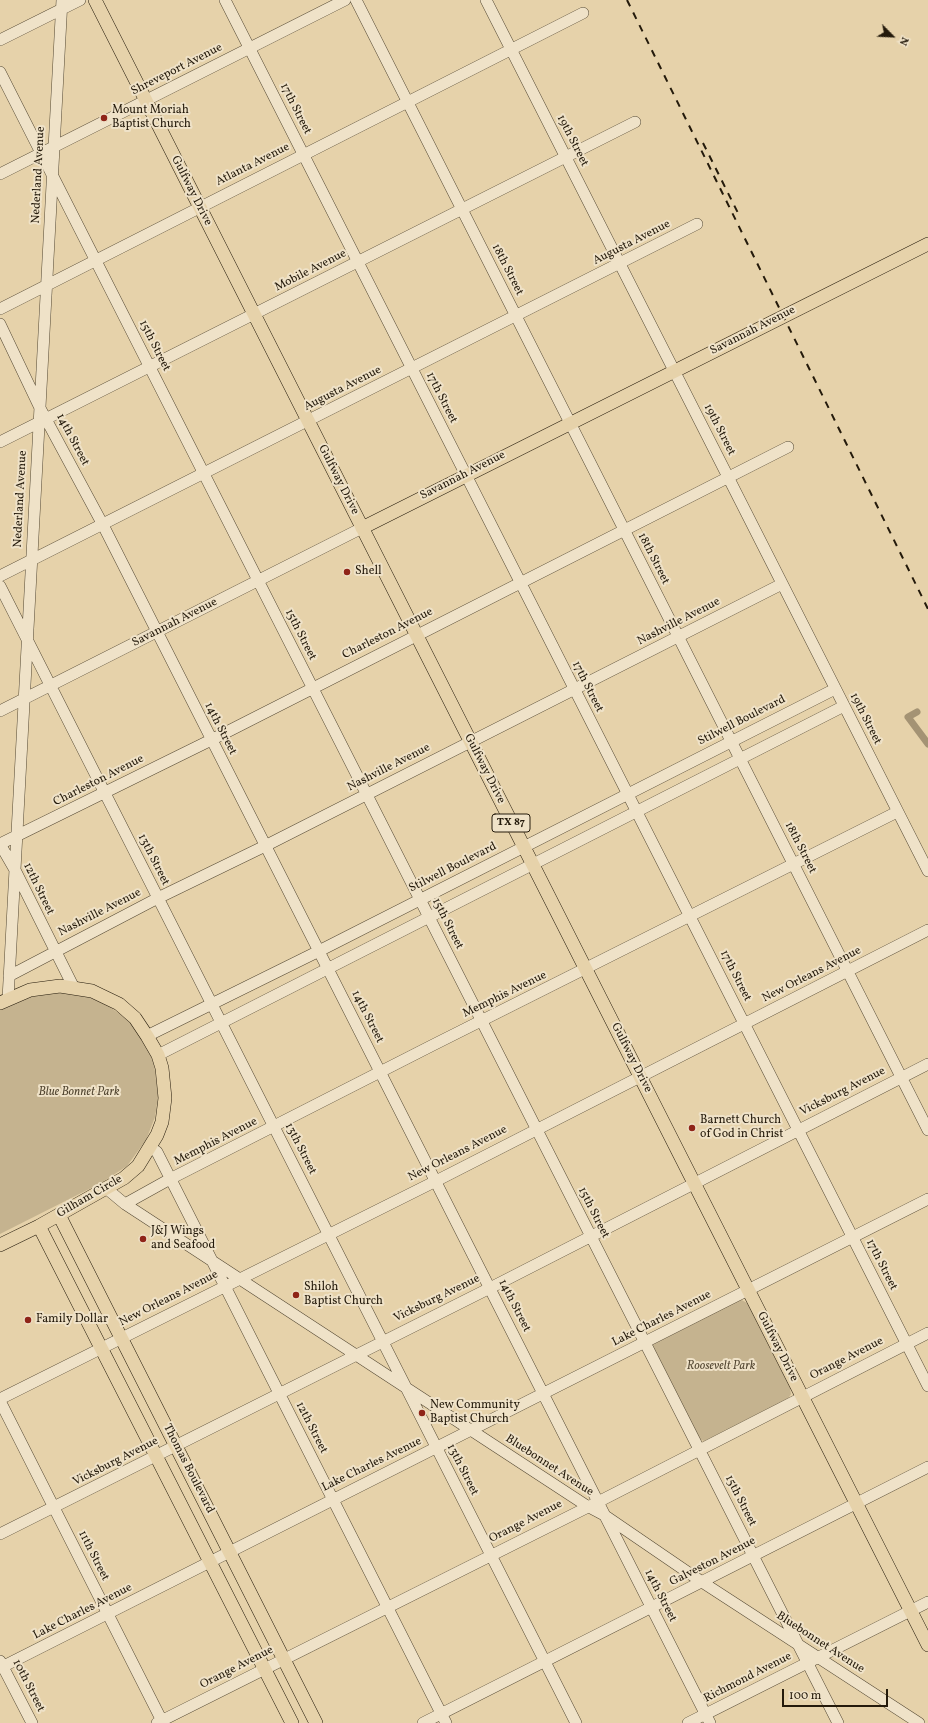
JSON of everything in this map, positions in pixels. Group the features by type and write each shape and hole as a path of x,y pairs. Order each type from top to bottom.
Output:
{"main road":[{"name":"Gulfway Drive","path":"94,0 928,1645"},
{"name":"Savannah Avenue","path":"362,528 674,370 928,244"},
{"name":"Gilham Circle","path":"0,1245 39,1226 107,1189 124,1178 138,1166 150,1147 162,1122 165,1098 162,1068 158,1055 135,1018 119,1004 92,991 46,986 30,990 4,1001"},
{"name":"Thomas Boulevard","path":"59,1215 316,1723"},
{"name":"Thomas Boulevard","path":"39,1226 292,1723"}],"street":[{"path":"0,40 61,5 80,0"},
{"name":"17th Street","path":"225,0 928,1386"},
{"name":"Shreveport Avenue","path":"0,174 345,0"},
{"name":"18th Street","path":"356,0 928,1130"},
{"name":"19th Street","path":"486,0 928,871"},
{"name":"Nederland Avenue","path":"4,1001 9,976 31,560 42,421 40,408 61,5"},
{"name":"Atlanta Avenue","path":"0,309 583,13"},
{"name":"15th Street","path":"0,72 838,1723"},
{"name":"Mobile Avenue","path":"0,442 634,122"},
{"name":"Augusta Avenue","path":"0,576 104,525 697,224"},
{"name":"14th Street","path":"0,324 40,408"},
{"name":"14th Street","path":"42,421 104,525 211,740 436,1181 707,1719"},
{"name":"Charleston Avenue","path":"0,844 211,740 312,687 788,447"},
{"name":"Savannah Avenue","path":"0,711 157,633 362,528"},
{"name":"Nashville Avenue","path":"9,976 158,898 265,846 782,584"},
{"name":"13th Street","path":"0,586 576,1723"},
{"name":"Stilwell Boulevard","path":"147,1036 319,951 835,689"},
{"path":"158,1055 844,706"},
{"name":"Memphis Avenue","path":"125,1204 170,1179 897,812"},
{"name":"12th Street","path":"0,844 15,870 74,988"},
{"name":"New Orleans Avenue","path":"0,1400 224,1286 436,1181 928,930"},
{"name":"Vicksburg Avenue","path":"0,1534 490,1288 928,1064"},
{"name":"12th Street","path":"150,1147 157,1152 443,1718"},
{"name":"Bluebonnet Avenue","path":"107,1189 125,1204 239,1279 587,1506 604,1515 702,1582 919,1723"},
{"name":"Lake Charles Avenue","path":"1,1665 107,1614 471,1430 544,1395 645,1342 928,1199"},
{"name":"Orange Avenue","path":"160,1722 491,1554 587,1506 598,1502 928,1333"},
{"name":"11th Street","path":"0,1400 160,1722"},
{"name":"Galveston Avenue","path":"423,1723 443,1718 545,1661 928,1467"},
{"name":"Richmond Avenue","path":"688,1723 707,1719 807,1662 928,1602"},
{"name":"10th Street","path":"1,1665 32,1723"}],"green space":[{"name":"Blue Bonnet Park","path":"59,992 91,997 107,1005 128,1020 141,1035 154,1063 158,1097 155,1117 146,1140 127,1166 101,1183 0,1234 0,1009 23,998"},
{"name":"Roosevelt Park","path":"740,1299 747,1303 790,1388 791,1394 788,1399 704,1441 699,1439 652,1346 652,1342"}],"waterway":[{"path":"917,712 908,717 928,744"}],"railway":[{"path":"627,0 928,609"},
{"path":"703,143 739,215"}],"place":[{"name":"Mount Moriah Baptist Church","path":"104,118"},
{"name":"Shell","path":"347,572"},
{"name":"Barnett Church of God in Christ","path":"692,1128"},
{"name":"J&J Wings and Seafood","path":"143,1239"},
{"name":"Shiloh Baptist Church","path":"296,1295"},
{"name":"Family Dollar","path":"28,1320"},
{"name":"New Community Baptist Church","path":"422,1413"}]}
